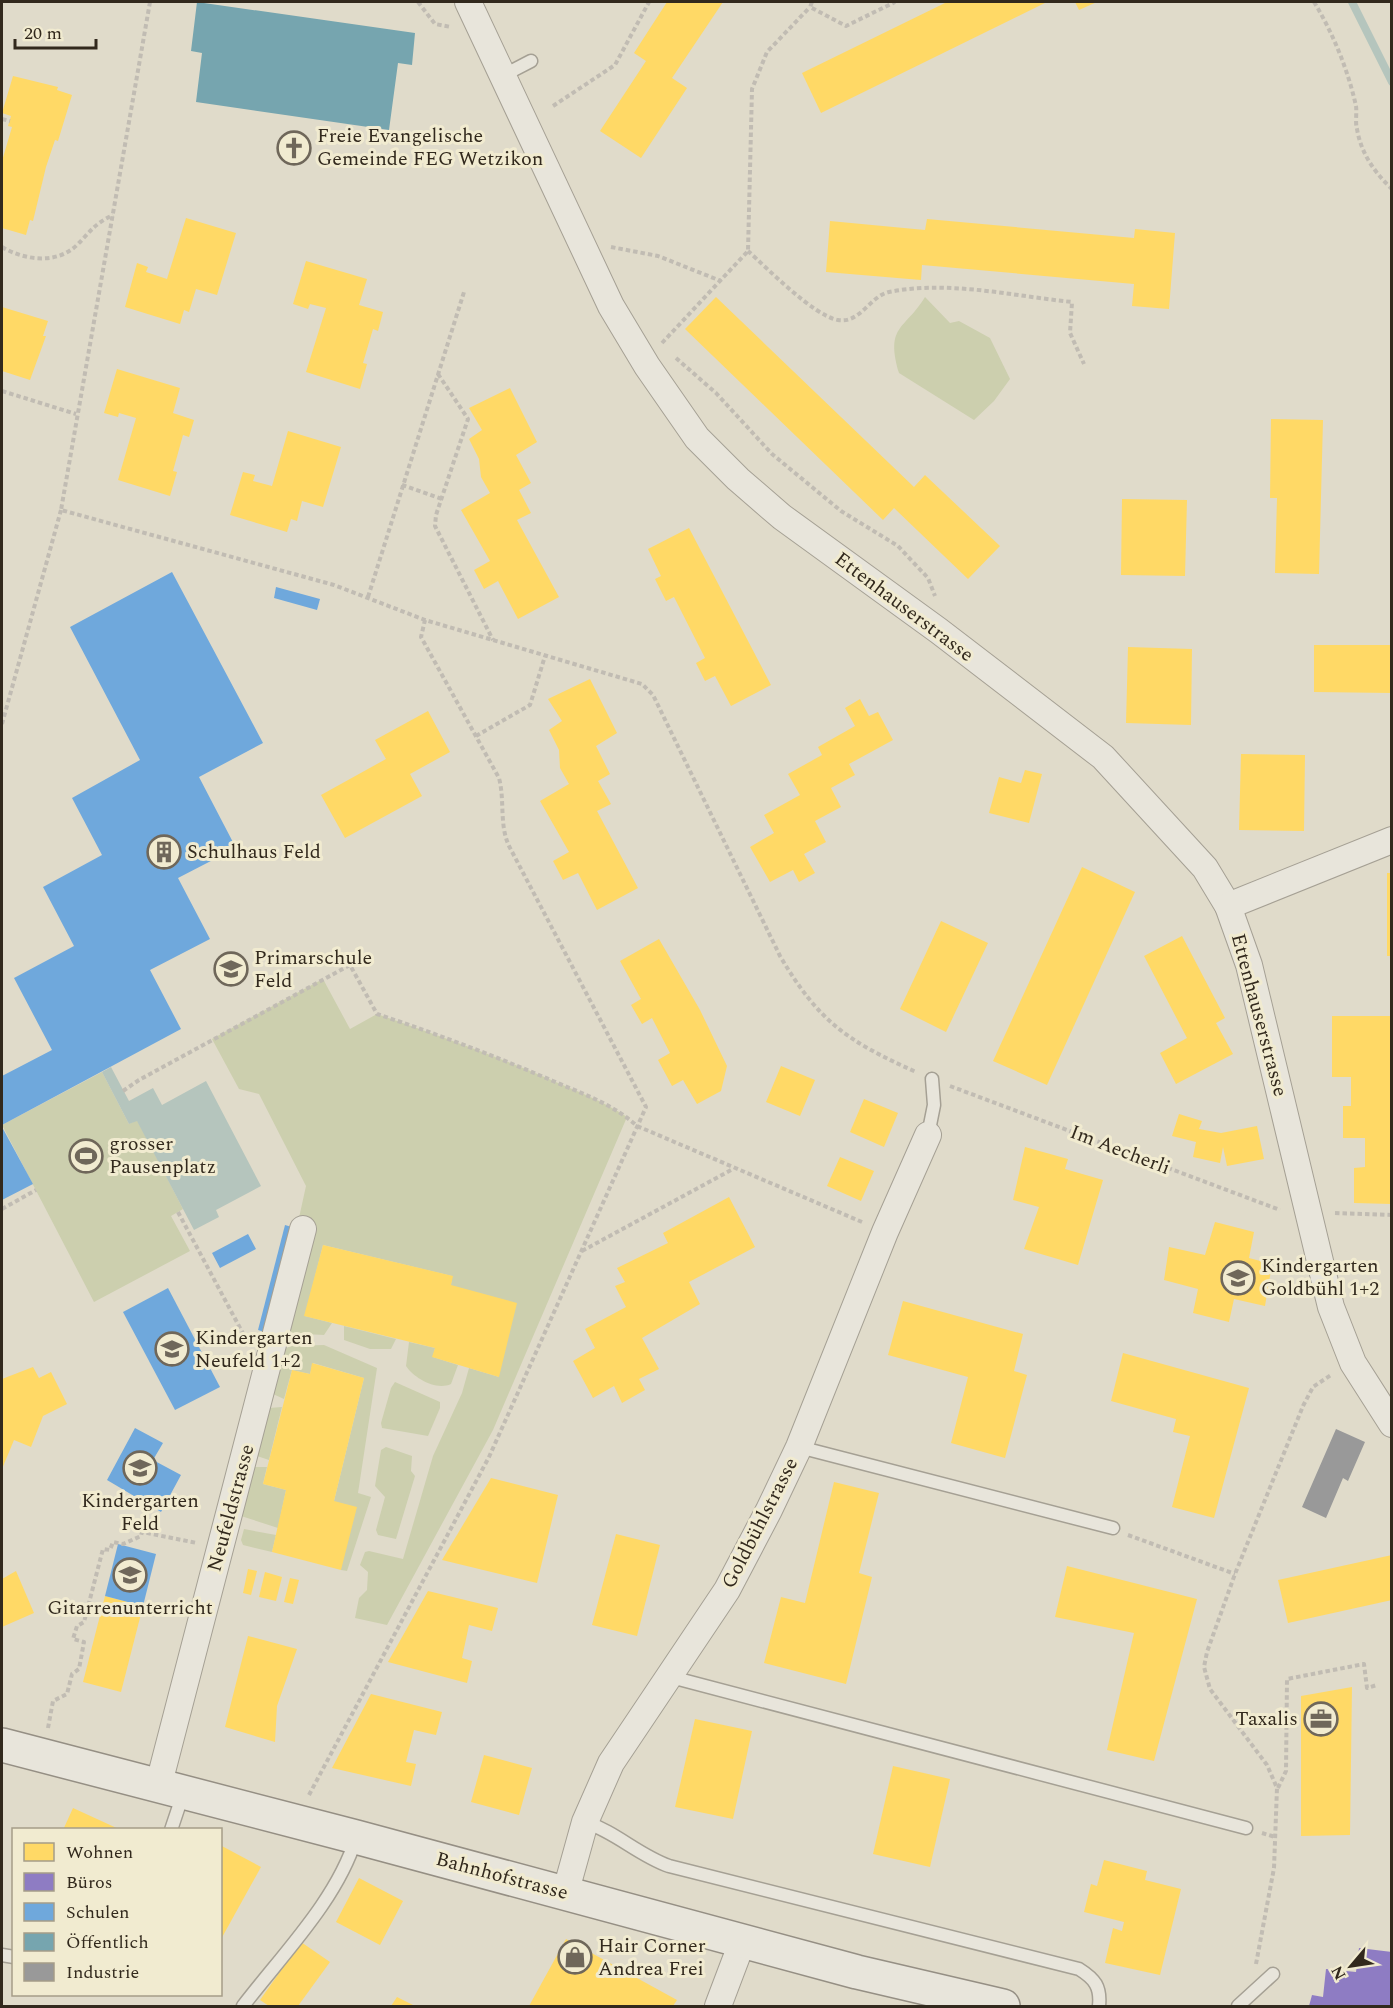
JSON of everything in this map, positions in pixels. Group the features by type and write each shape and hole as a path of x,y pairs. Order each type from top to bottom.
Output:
{"main road":[{"name":"Bahnhofstrasse","path":"2,1745 356,1836 743,1940 923,1992 1003,2007"}],"street":[{"name":"Ettenhauserstrasse","path":"468,2 611,306 647,366 697,438 738,479 782,517 939,631 1116,770 1205,868 1227,906 1249,965 1331,1306 1353,1363 1392,1425"},
{"path":"1227,906 1392,840"},
{"name":"Goldbühlstrasse","path":"565,1894 585,1822 622,1746 671,1677 736,1573 799,1447 885,1232 928,1136"},
{"name":"Neufeldstrasse","path":"171,1790 221,1548 303,1229"},
{"path":"718,2007 743,1940"}],"lane":[{"path":"502,76 531,61"},
{"path":"928,1136 934,1105 932,1079"},
{"path":"799,1447 1113,1528"},
{"path":"671,1677 1246,1828"},
{"path":"171,1790 171,1828"},
{"path":"585,1822 607,1830 649,1859 669,1866 1079,1969 1095,1981 1099,1988 1099,2007"},
{"path":"243,2007 314,1917 350,1856 356,1836"},
{"path":"1238,2007 1273,1974"}],"path":[{"path":"2,724 61,510 150,2"},
{"path":"553,106 615,64 649,2"},
{"path":"660,345 748,251 752,89 767,52 810,7 812,2"},
{"path":"810,7 846,26 895,2"},
{"path":"1314,2 1325,20 1345,69 1356,108 1356,128 1366,158 1392,189"},
{"path":"2,118 10,121"},
{"path":"2,247 24,257 55,257 78,244 96,223 113,215"},
{"path":"605,246 658,256 721,281"},
{"path":"748,251 820,314 841,321 858,314 885,293 924,286 1072,302 1070,333 1084,364"},
{"path":"368,597 464,292"},
{"path":"653,338 716,393 772,454 841,511 898,546 928,578 941,610 939,631"},
{"path":"438,374 468,419 435,526 493,640"},
{"path":"2,391 76,414"},
{"path":"402,485 442,499"},
{"name":"Im Aecherli","path":"61,510 334,585 425,620 637,681 650,691 780,956 803,992 851,1041 932,1079 1285,1212 1309,1213"},
{"path":"295,1822 489,1457 646,1107 509,846 502,826 503,798 499,778 422,637 425,620"},
{"path":"476,736 530,705 545,656"},
{"path":"123,1091 139,1080 350,965 377,1014 439,1035 566,1086 609,1105 637,1126 885,1232"},
{"path":"582,1251 733,1168"},
{"path":"2,1209 36,1190"},
{"path":"177,1212 266,1375"},
{"path":"1309,1213 1392,1215"},
{"path":"1255,1989 1255,1966 1274,1868 1277,1788 1267,1765 1217,1699 1205,1672 1207,1652 1235,1574 1309,1394 1319,1382 1353,1363"},
{"path":"1113,1528 1235,1574"},
{"path":"46,1737 53,1701 67,1694 72,1674 79,1669 84,1642 73,1639 77,1626 84,1622 103,1549 110,1550 113,1542 123,1544 141,1536 142,1532 221,1548"},
{"path":"1277,1788 1286,1771 1287,1679 1364,1664 1367,1688 1377,1684"}],"green space":[{"path":"925,297 950,323 959,321 990,338 1010,379 994,401 974,420 899,373 894,346 896,337 899,329"},
{"path":"323,979 350,1029 377,1014 528,1070 599,1101 627,1117 493,1430 387,1625 355,1618 359,1598 367,1590 368,1572 360,1565 365,1552 403,1559 433,1456 462,1393 469,1368 499,1377 451,1285 452,1276 323,1245 305,1316 332,1323 324,1335 285,1333 297,1227 306,1186 259,1094 239,1089 212,1039"},
{"name":"grosser Pausenplatz","path":"102,1072 129,1124 137,1120 183,1209 171,1216 190,1251 94,1302 2,1125"},
{"path":"344,1326 396,1339 391,1349 370,1349 344,1340"},
{"path":"409,1342 435,1348 433,1357 458,1365 451,1384 432,1385 410,1371 406,1366"},
{"path":"324,1345 377,1368 358,1493 371,1497 347,1571 341,1570 334,1501 364,1378 313,1363 310,1374 292,1370 284,1399 273,1394 285,1349 290,1346"},
{"path":"395,1382 440,1402 440,1408 428,1436 382,1428 381,1423 391,1388"},
{"path":"282,1407 269,1460 257,1456 269,1408"},
{"path":"386,1447 412,1456 411,1471 415,1476 396,1539 378,1535 376,1530 385,1497 375,1486 381,1450"},
{"path":"253,1467 267,1467 263,1484 286,1490 278,1528 241,1516"},
{"path":"244,1529 276,1535 272,1552 243,1545 241,1540"}],"shaded area":[{"path":"111,1067 129,1101 153,1088 162,1105 206,1081 261,1186 216,1210 219,1217 194,1230 137,1121 129,1124 102,1072"}],"building: Wohnen":[{"path":"667,2 723,2 672,78 687,88 641,158 600,131 646,61 634,53"},
{"path":"947,2 1047,2 821,113 802,73"},
{"path":"1075,2 1097,2 1079,10"},
{"path":"13,76 58,87 57,90 72,95 58,141 55,140 46,167 33,221 30,220 26,235 2,228 2,161 12,127 8,126 11,116 2,113"},
{"path":"186,218 236,233 217,295 196,289 189,312 184,310 180,324 125,307 137,263 148,267 146,272 167,279"},
{"path":"927,219 1134,238 1135,229 1175,233 1169,309 1132,306 1134,284 922,265 921,280 826,272 830,221 925,230"},
{"path":"306,261 367,279 359,305 383,312 378,331 373,329 363,363 367,364 360,389 306,372 326,308 310,304 308,309 293,304"},
{"path":"716,297 914,487 925,475 1000,546 968,579 894,508 883,520 685,329"},
{"path":"2,307 48,321 43,336 46,336 30,380 2,371"},
{"path":"117,369 180,388 173,413 194,420 189,437 183,435 173,471 177,472 170,496 118,480 136,418 119,413 118,417 104,413"},
{"path":"510,388 537,442 516,455 531,483 519,490 531,513 517,520 559,597 518,619 498,581 484,589 474,570 490,561 461,510 490,493 481,477 479,459 469,439 482,430 469,408"},
{"path":"1271,419 1323,420 1319,574 1275,573 1277,498 1270,498"},
{"path":"288,431 341,447 323,507 302,501 297,521 291,519 287,532 230,515 243,472 255,475 253,481 272,486"},
{"path":"1122,499 1187,500 1185,576 1121,575"},
{"path":"689,528 771,685 731,706 715,676 705,681 696,663 705,658 674,597 666,601 655,579 661,576 648,549"},
{"path":"1314,645 1392,645 1392,693 1314,692"},
{"path":"1128,647 1192,649 1191,725 1126,723"},
{"path":"590,679 617,733 596,746 610,774 598,781 611,804 597,811 638,888 597,910 578,873 563,880 553,861 569,852 540,801 569,784 560,768 559,750 549,730 562,721 548,699"},
{"path":"860,699 869,716 878,712 893,740 849,764 855,775 831,788 841,807 815,821 826,842 804,854 815,873 799,882 793,870 770,882 750,847 774,833 764,815 800,795 788,774 822,755 818,747 855,726 845,708"},
{"path":"428,711 450,752 410,774 422,796 345,838 321,795 386,759 375,740"},
{"path":"1241,754 1305,755 1304,831 1239,830"},
{"path":"1025,770 1042,774 1029,823 989,813 999,777 1021,783"},
{"path":"1082,867 1135,892 1047,1085 993,1061"},
{"path":"1387,873 1392,873 1392,956 1387,956"},
{"path":"941,921 988,943 946,1032 900,1009"},
{"path":"1182,936 1225,1018 1216,1023 1233,1054 1176,1084 1160,1053 1187,1038 1144,956"},
{"path":"659,939 700,1010 727,1066 721,1091 697,1104 683,1080 672,1086 658,1060 670,1053 652,1018 642,1024 631,1005 641,999 620,961"},
{"path":"1332,1016 1392,1016 1392,1204 1354,1203 1354,1168 1365,1167 1365,1138 1343,1138 1343,1106 1351,1106 1351,1077 1332,1077"},
{"path":"781,1066 815,1080 800,1116 766,1102"},
{"path":"864,1099 898,1113 884,1147 850,1132"},
{"path":"1179,1114 1202,1121 1199,1129 1221,1133 1257,1126 1264,1159 1227,1166 1223,1147 1220,1163 1193,1157 1196,1142 1172,1136"},
{"path":"1025,1147 1068,1159 1065,1169 1103,1180 1078,1265 1024,1249 1039,1207 1013,1200"},
{"path":"840,1157 874,1171 861,1201 827,1186"},
{"path":"729,1197 755,1247 689,1282 700,1304 642,1338 659,1369 639,1379 645,1390 622,1403 614,1386 593,1398 573,1361 595,1348 585,1329 626,1307 615,1286 625,1282 617,1268 668,1243 663,1233"},
{"path":"1215,1222 1254,1232 1249,1258 1272,1264 1265,1306 1234,1299 1229,1322 1193,1313 1198,1289 1164,1280 1169,1247 1205,1255"},
{"path":"323,1245 453,1276 451,1285 517,1303 499,1377 432,1357 435,1348 304,1316"},
{"path":"903,1301 1023,1334 1014,1371 1027,1375 1005,1458 951,1443 968,1377 888,1355"},
{"path":"1123,1353 1249,1388 1214,1518 1172,1507 1190,1436 1173,1432 1176,1419 1111,1401"},
{"path":"312,1363 364,1378 334,1501 357,1507 341,1570 272,1552 286,1490 263,1484 292,1370 310,1374"},
{"path":"33,1367 39,1378 51,1372 67,1404 43,1416 31,1447 14,1440 2,1469 2,1379"},
{"path":"491,1478 558,1495 537,1583 442,1560"},
{"path":"834,1482 879,1493 859,1573 872,1577 846,1684 764,1663 781,1597 805,1603"},
{"path":"616,1534 660,1545 637,1636 592,1625"},
{"path":"1392,1555 1392,1600 1288,1623 1278,1580"},
{"path":"1067,1566 1197,1599 1154,1761 1107,1750 1134,1633 1055,1617"},
{"path":"248,1569 257,1571 251,1595 243,1593"},
{"path":"16,1571 34,1613 2,1627 2,1579"},
{"path":"265,1572 282,1577 276,1601 259,1597"},
{"path":"290,1578 299,1580 293,1604 284,1602"},
{"path":"428,1591 498,1608 492,1631 469,1625 462,1658 472,1661 467,1683 388,1662"},
{"path":"105,1596 143,1606 121,1692 83,1682"},
{"path":"248,1636 297,1649 277,1706 275,1742 225,1727"},
{"path":"1352,1687 1350,1835 1301,1836 1301,1696"},
{"path":"371,1694 442,1712 436,1735 414,1730 406,1762 416,1764 411,1786 332,1768"},
{"path":"695,1719 752,1731 733,1819 675,1807"},
{"path":"484,1755 532,1768 519,1815 471,1802"},
{"path":"893,1766 950,1779 930,1867 873,1854"},
{"path":"73,1808 117,1828 64,1828"},
{"path":"222,1846 261,1867 222,1937"},
{"path":"1104,1860 1147,1871 1145,1880 1181,1889 1160,1975 1105,1963 1113,1928 1122,1931 1124,1922 1084,1912 1091,1884 1097,1886"},
{"path":"359,1878 403,1901 380,1945 336,1922"},
{"path":"566,1939 677,2000 673,2006 529,2006"},
{"path":"301,1942 330,1962 298,2006 269,2006 260,2000"},
{"path":"397,1997 415,2006 391,2006"}],"building: Büros":[{"path":"1359,1948 1392,1952 1392,2006 1309,2006 1312,1995 1323,1997 1326,1969 1356,1972"}],"building: Schulen":[{"name":"Schulhaus Feld","path":"172,572 263,743 199,777 236,848 178,878 210,939 150,970 181,1029 2,1125 2,1076 52,1050 14,978 74,946 43,887 102,855 72,798 140,760 70,627"},
{"path":"276,587 320,599 317,610 274,598"},
{"path":"2,1127 33,1184 2,1200"},
{"path":"285,1225 302,1230 275,1335 258,1330"},
{"path":"248,1234 256,1249 220,1268 212,1253"},
{"name":"Kindergarten Neufeld 1+2","path":"168,1288 220,1387 175,1410 123,1312"},
{"name":"Kindergarten Feld","path":"135,1428 163,1443 153,1460 181,1475 161,1512 107,1480"},
{"name":"Gitarrenunterricht","path":"118,1544 156,1554 143,1606 105,1596"}],"building: Öffentlich":[{"path":"197,2 415,33 412,65 398,63 389,130 196,102 202,53 191,51"}],"building: Industrie":[{"path":"1336,1429 1365,1442 1348,1481 1343,1478 1326,1518 1302,1507"}],"waterway":[{"path":"1352,2 1392,82"}],"place":[{"name":"Freie Evangelische Gemeinde FEG Wetzikon","path":"294,148"},
{"name":"Schulhaus Feld","path":"164,852"},
{"name":"Primarschule Feld","path":"231,969"},
{"name":"grosser Pausenplatz","path":"86,1156"},
{"name":"Kindergarten Goldbühl 1+2","path":"1238,1278"},
{"name":"Kindergarten Neufeld 1+2","path":"172,1349"},
{"name":"Kindergarten Feld","path":"140,1468"},
{"name":"Gitarrenunterricht","path":"130,1575"},
{"name":"Taxalis","path":"1321,1719"},
{"name":"Hair Corner Andrea Frei","path":"575,1957"}]}
